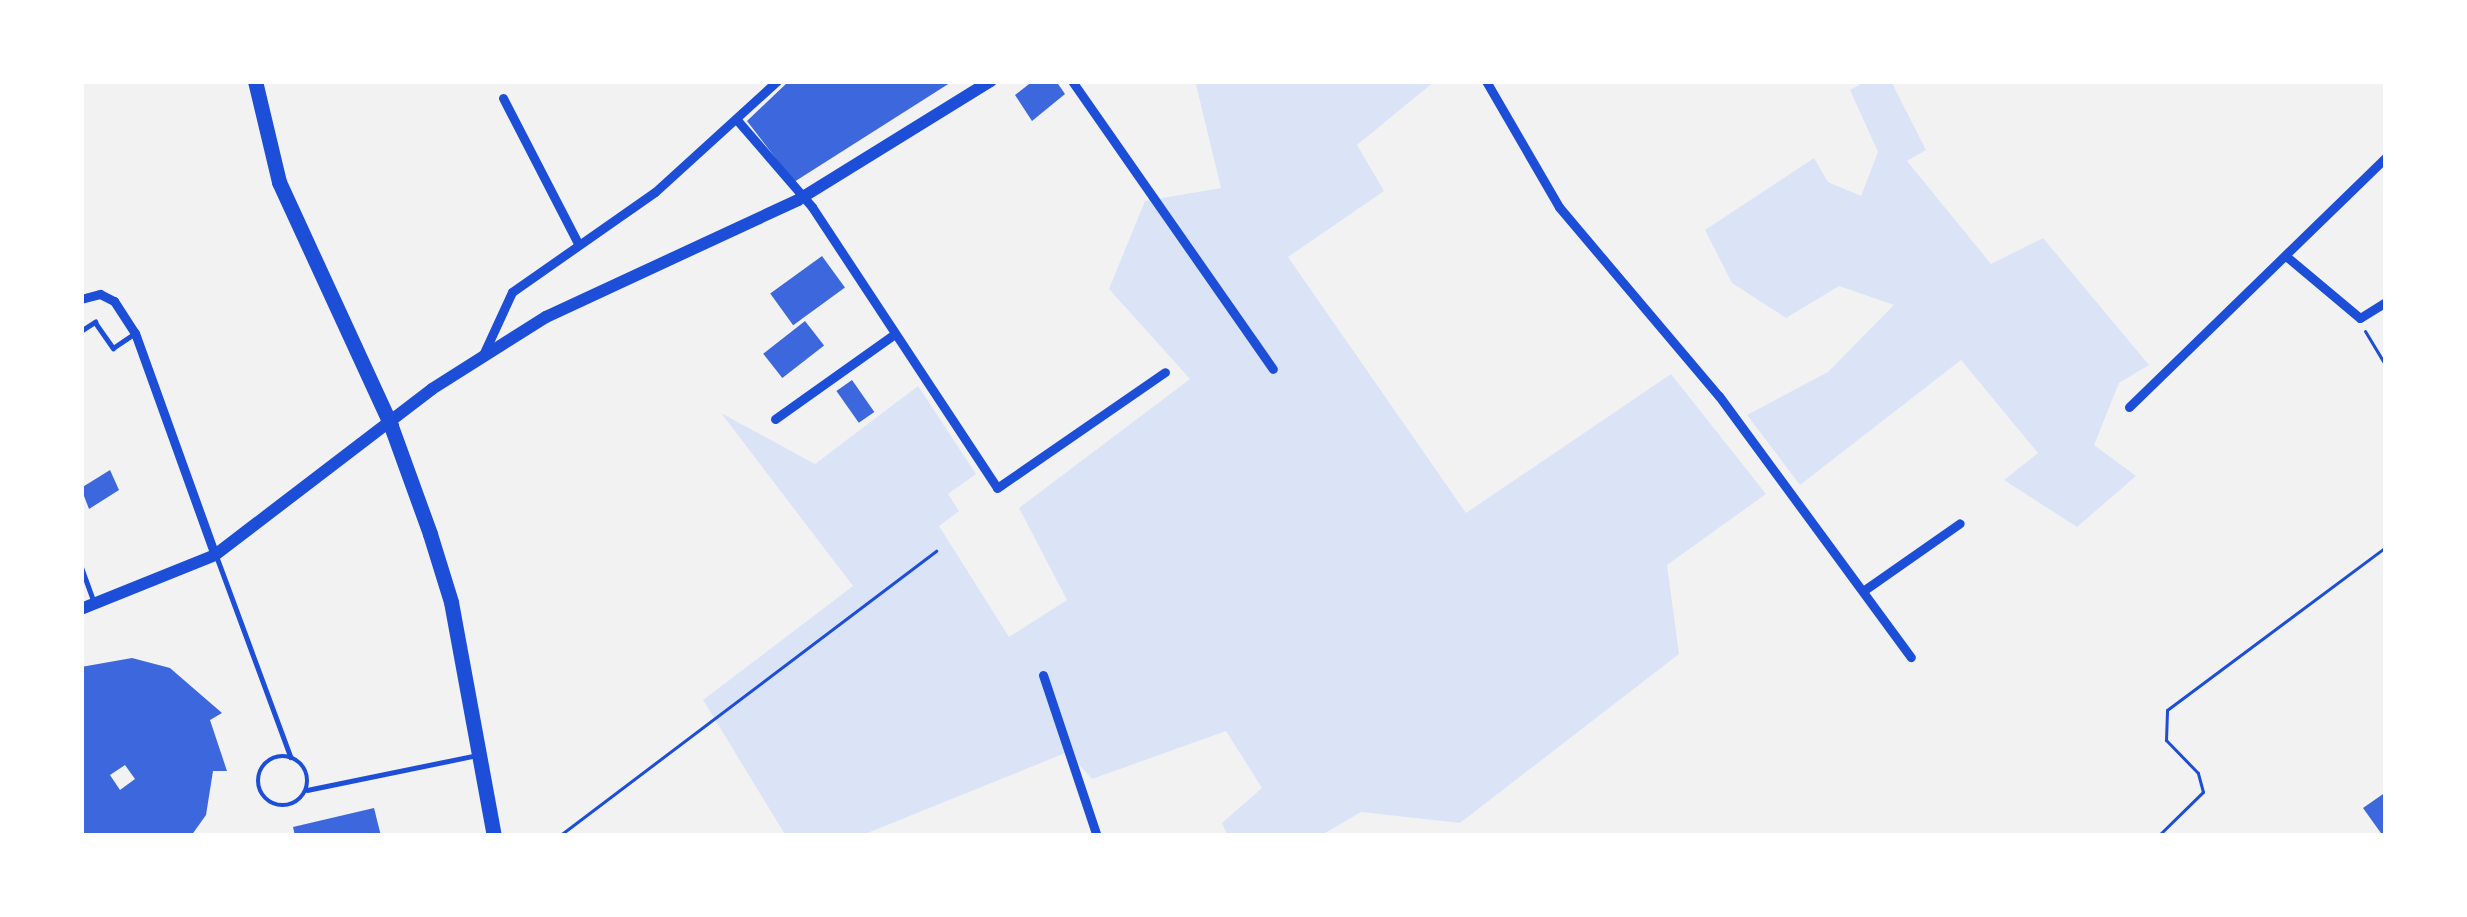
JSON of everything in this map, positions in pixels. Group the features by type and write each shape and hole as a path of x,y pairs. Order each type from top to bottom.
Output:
{"main road":[{"path":"255,81 279,182 392,426 451,602 475,755 494,836"}],"street":[{"path":"482,358 512,292 737,120 777,81"},
{"path":"88,606 215,555 482,358 595,292 798,200 991,81"},
{"path":"1072,81 1273,369"},
{"path":"1486,81 1559,207 1718,396 1912,657"},
{"path":"502,98 579,245"},
{"path":"737,120 798,200 812,207 997,488 1166,372"},
{"path":"2129,407 2386,157"},
{"path":"2287,257 2360,318 2386,302"},
{"path":"81,299 100,294 114,301 135,333 215,555"},
{"path":"775,419 893,335"},
{"path":"1863,591 1960,523"},
{"path":"1043,675 1096,836"}],"lane":[{"path":"81,332 95,322 113,348 135,333"},
{"path":"215,555 236,593 291,757 302,764 307,790"},
{"path":"81,566 88,606"},
{"path":"291,757 264,765 261,793 285,807 307,790 475,755"}],"path":[{"path":"2360,318 2386,366"},
{"path":"2158,836 2203,792 2198,773 2166,740 2168,710 2386,547"},
{"path":"559,836 936,551"}],"shaded area":[{"path":"1203,81 1435,81 1357,145 1384,191 1288,257 1466,513 1671,374 1766,494 1667,565 1679,654 1460,823 1361,812 1320,836 1228,836 1222,823 1262,788 1226,731 1092,779 1068,752 860,836 786,836 703,700 853,586 721,413 815,464 918,386 976,474 948,494 959,511 939,526 1009,637 1067,600 1019,508 1190,379 1109,289 1145,201 1221,188 1196,85"},
{"path":"1867,81 1891,81 1926,150 1907,161 1991,264 2043,238 2149,365 2119,383 2094,445 2136,476 2077,527 2004,480 2038,453 1961,360 1800,485 1747,415 1828,372 1894,305 1839,286 1786,318 1732,283 1705,230 1814,158 1828,182 1861,196 1878,152 1850,90"}],"building":[{"path":"789,81 953,81 794,182 747,121"},
{"path":"1033,81 1056,81 1065,94 1032,121 1015,95"},
{"path":"822,256 845,288 793,325 770,294"},
{"path":"805,321 824,345 782,378 763,354"},
{"path":"852,380 874,412 859,423 836,391"},
{"path":"110,470 119,490 89,509 81,488"},
{"path":"132,658 170,668 222,713 210,720 227,771 213,771 206,815 191,836 81,836 81,667","holes":["125,765 135,779 120,790 110,775"]},
{"path":"2386,792 2386,836 2383,836 2363,808"},
{"path":"374,808 381,836 295,836 293,827"}]}
